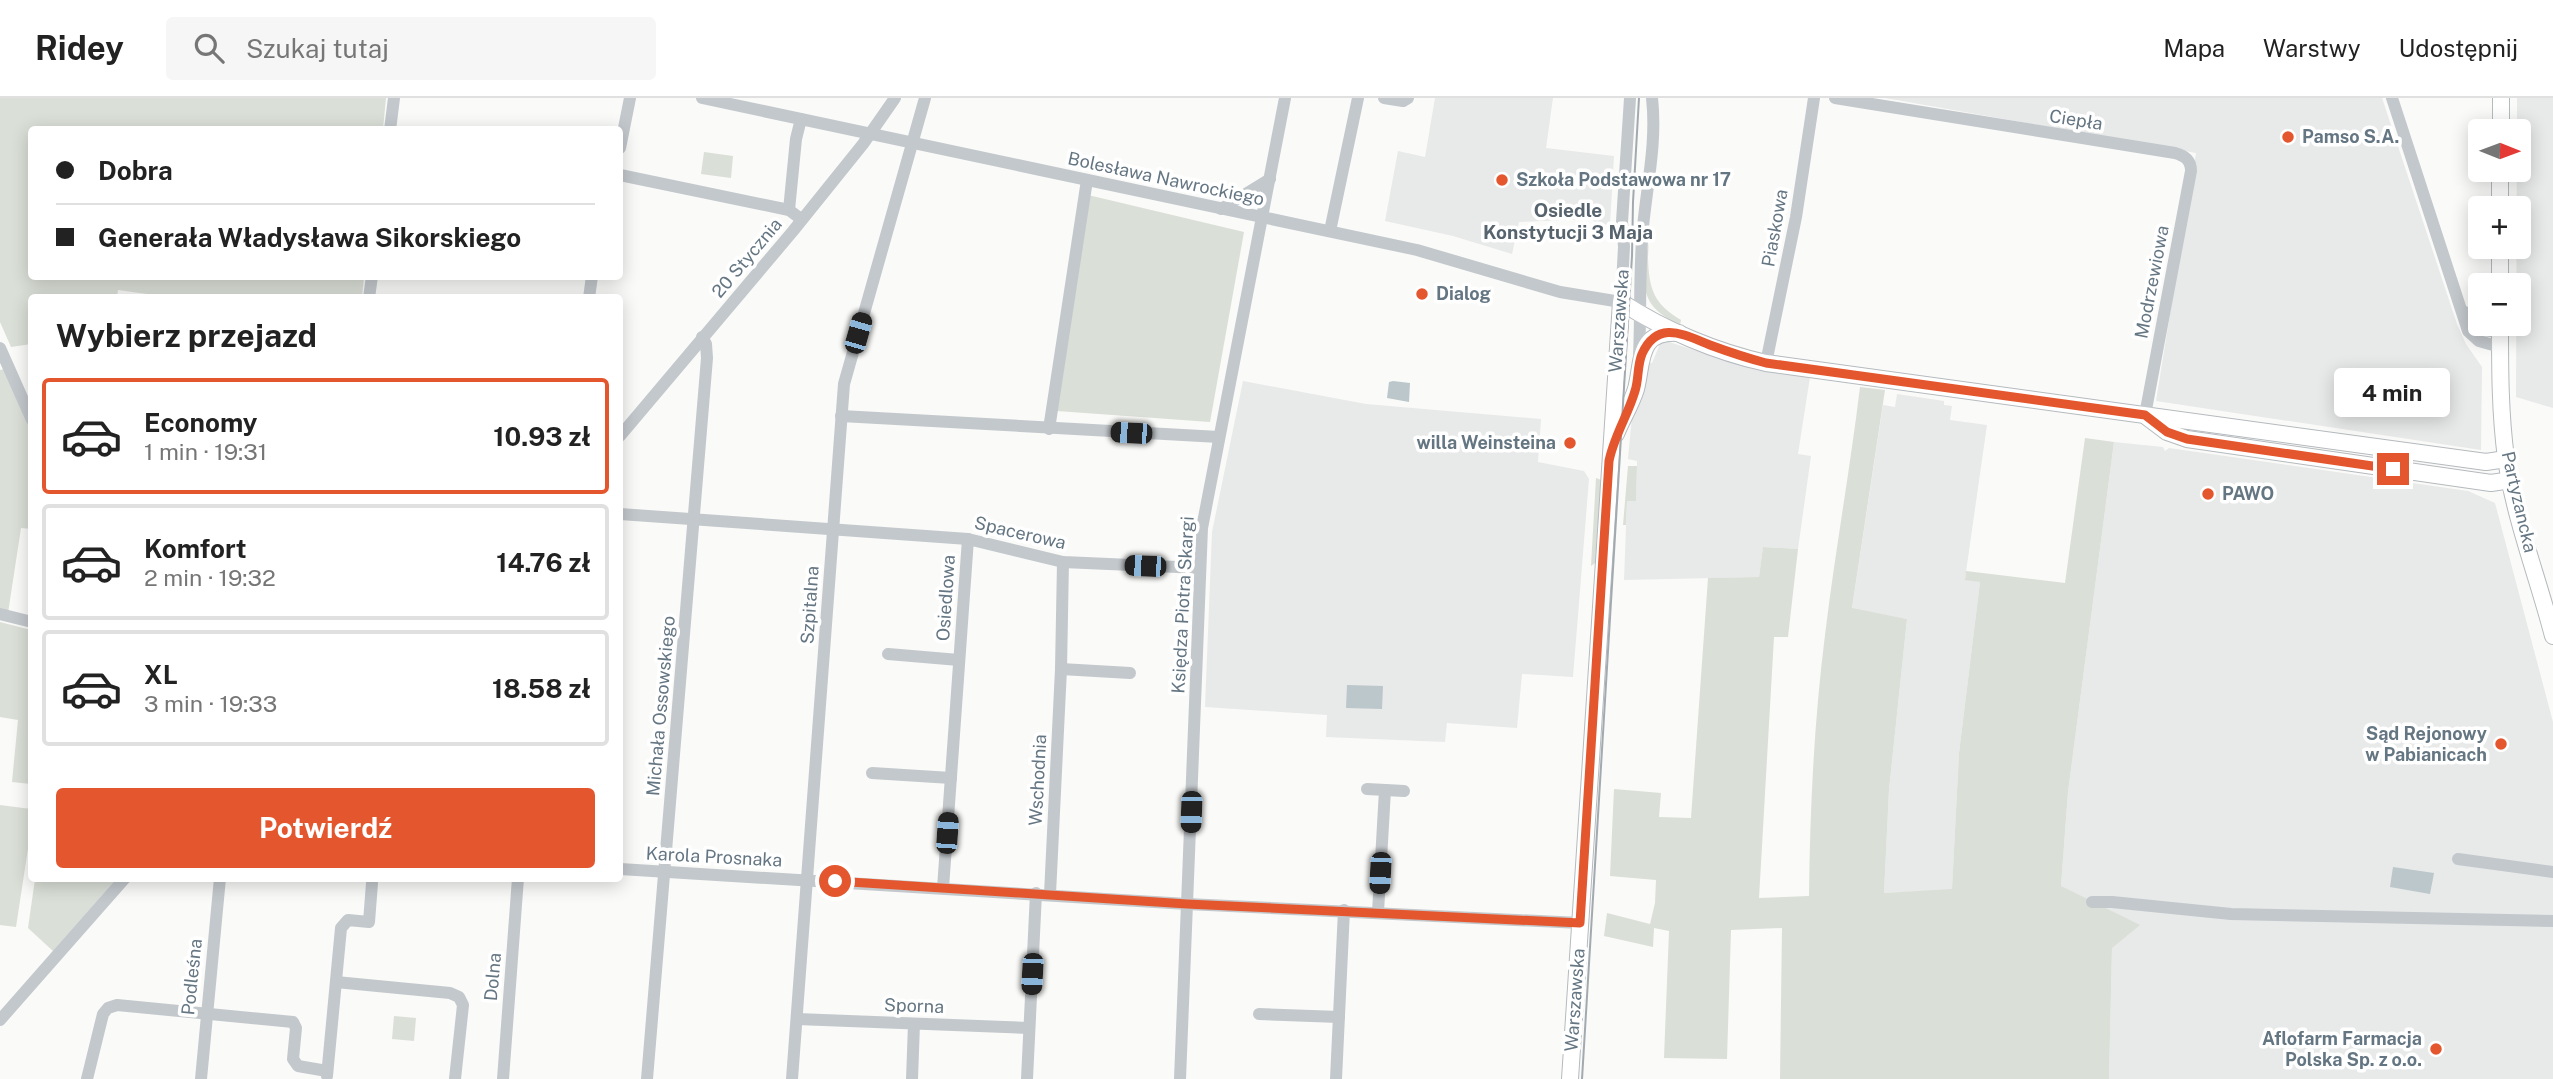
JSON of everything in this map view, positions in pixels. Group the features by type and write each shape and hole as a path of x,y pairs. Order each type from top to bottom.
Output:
{"main road":[{"path":"2501,98 2501,119"},
{"path":"1621,302 1640,315 1681,333 1766,363 2486,461 2506,458"},
{"name":"Warszawska","path":"1570,1079 1621,302"},
{"path":"1639,362 1655,337 1665,333 1681,333"},
{"name":"Partyzancka","path":"2500,336 2506,458 2553,635"},
{"name":"Warszawska","path":"1609,461 1616,433 1636,387 1639,362"},
{"path":"2145,415 2167,432 2187,439 2491,483 2511,480"}],"street":[{"path":"390,126 394,98"},
{"path":"623,133 630,98"},
{"name":"Bolesława Nawrockiego","path":"702,98 1417,250 1560,292 1621,302"},
{"name":"20 Stycznia","path":"623,432 871,134 895,98"},
{"name":"Szpitalna","path":"792,1079 844,384 925,98"},
{"name":"Księdza Piotra Skargi","path":"1180,1079 1202,528 1284,98"},
{"path":"1330,231 1358,98"},
{"path":"1384,98 1403,101 1408,98"},
{"name":"Warszawska","path":"1621,302 1624,247 1622,222 1630,98"},
{"name":"Warszawska","path":"1639,362 1643,229 1654,121 1652,98"},
{"name":"Piaskowa","path":"1766,363 1796,217 1814,98"},
{"name":"Ciepła","path":"1835,98 2175,153 2186,157"},
{"path":"2392,98 2468,325"},
{"path":"789,210 796,139 801,119"},
{"name":"Modrzewiowa","path":"2145,415 2191,171 2186,157"},
{"path":"623,176 789,210 801,219"},
{"path":"1221,209 1270,179"},
{"path":"1049,429 1087,180"},
{"path":"2472,336 2487,345 2498,336"},
{"name":"Michała Ossowskiego","path":"647,1079 707,358 706,344 702,337"},
{"path":"0,348 4,363 28,412"},
{"path":"841,416 1219,437"},
{"name":"Spacerowa","path":"623,513 968,539 1063,562 1200,568"},
{"name":"Osiedlowa","path":"943,888 968,539"},
{"name":"Wschodnia","path":"1027,1079 1029,1028 1061,669 1063,562"},
{"path":"0,614 28,620"},
{"name":"Osiedlowa","path":"888,654 958,660"},
{"path":"1061,669 1130,673"},
{"path":"872,773 951,778"},
{"path":"1367,789 1404,791"},
{"path":"1378,912 1385,790"},
{"path":"2458,859 2553,872"},
{"name":"Karola Prosnaka","path":"623,869 1043,893 1187,904 1580,923"},
{"path":"0,1020 121,882"},
{"name":"Podleśna","path":"201,1079 220,882"},
{"name":"Dolna","path":"503,1079 518,882"},
{"path":"87,1079 103,1014 108,1008 117,1005 293,1022 296,1028 293,1059 298,1066 327,1075 341,928 348,920 369,922 372,883"},
{"path":"2092,902 2231,915 2553,921"},
{"path":"1336,1079 1344,910"},
{"path":"335,982 450,993 459,997 463,1005 455,1079"},
{"path":"1259,1014 1339,1017"},
{"name":"Sporna","path":"796,1019 1029,1028"},
{"path":"912,1079 914,1024"}],"shaded area":[{"path":"0,98 386,98 383,126 28,126 28,280 364,280 362,294 147,294 118,290 117,294 28,294 28,344 11,347 0,322"},
{"name":"Szkoła Podstawowa nr 17","path":"1435,98 1553,98 1546,148 1614,156 1610,225 1597,224 1592,219 1519,222 1512,254 1453,236 1385,221 1398,151 1425,157"},
{"path":"1885,98 2382,98 2457,324 2466,344 2482,367 2481,450 2156,401 2196,153"},
{"path":"2517,98 2553,98 2553,408 2516,397 2516,336 2531,336 2531,273 2516,273 2516,259 2531,259 2531,196 2517,196 2517,182 2531,182 2531,119 2517,119"},
{"path":"704,152 733,156 731,178 701,174"},
{"path":"1088,195 1244,232 1210,422 1057,411"},
{"path":"1648,243 1649,269 1655,295 1665,308 1681,320 1680,325 1666,317 1649,301 1645,282"},
{"path":"1666,341 1756,370 1810,377 1798,454 1811,456 1798,549 1763,547 1759,577 1624,580 1627,501 1636,500 1637,461 1628,459 1632,416 1650,363 1660,344"},
{"path":"4,369 28,425 28,529 21,528 8,613 0,611 0,370"},
{"path":"1243,381 1366,404 1541,419 1538,462 1584,471 1589,479 1573,677 1522,674 1517,728 1447,723 1445,742 1326,737 1327,715 1205,707 1212,532"},
{"path":"1389,382 1410,383 1409,402 1387,398"},
{"path":"1860,387 1885,390 1852,608 1907,619 1889,790 1884,893 1952,889 1959,753 1980,582 1965,580 1966,571 2065,583 2085,438 2114,442 2068,792 2061,886 2140,925 2112,948 2109,1079 1780,1079 1782,928 1731,930 1727,1059 1664,1058 1669,931 1654,928 1653,947 1604,936 1607,913 1650,924 1655,903 1656,880 1610,876 1614,789 1661,793 1659,817 1691,818 1708,578 1759,577 1763,547 1798,549 1788,637 1774,637 1759,898 1809,896 1813,765 1821,668"},
{"path":"1897,394 1944,401 1944,405 1952,406 1950,420 1987,425 1965,579 1980,582 1959,753 1952,890 1884,893 1889,790 1907,619 1852,609 1883,405 1895,407"},
{"path":"2114,442 2468,491 2495,503 2553,722 2553,1079 2109,1079 2112,948 2061,886 2068,792"},
{"path":"1628,466 1637,466 1636,501 1627,501 1626,525 1623,525"},
{"path":"1596,478 1601,480 1595,563 1591,566"},
{"path":"0,622 28,629 28,784 12,782 18,720 0,717"},
{"path":"1347,685 1383,686 1382,709 1346,708"},
{"path":"0,805 28,809 28,849 16,927 0,925"},
{"path":"2393,867 2434,873 2430,894 2390,887"},
{"path":"35,882 113,882 53,951 28,928"},
{"path":"394,1016 416,1018 414,1041 392,1039"}],"tram line":[{"path":"1582,1079 1632,256 1639,98"}],"place":[{"name":"Pamso S.A.","path":"2288,137"},
{"name":"Szkoła Podstawowa nr 17","path":"1502,180"},
{"name":"Dialog","path":"1422,294"},
{"name":"willa Weinsteina","path":"1570,443"},
{"name":"PAWO","path":"2208,494"},
{"name":"Sąd Rejonowy w Pabianicach","path":"2501,744"},
{"name":"Aflofarm Farmacja Polska Sp. z o.o.","path":"2436,1049"}],"district":[{"name":"Osiedle Konstytucji 3 Maja","path":"1568,221"}],"route":[{"path":"835,881 1187,904 1580,923 1609,461 1616,433 1636,387 1643,352 1655,337 1665,333 1681,333 1766,363 2145,415 2167,432 2187,439 2393,469"}]}
